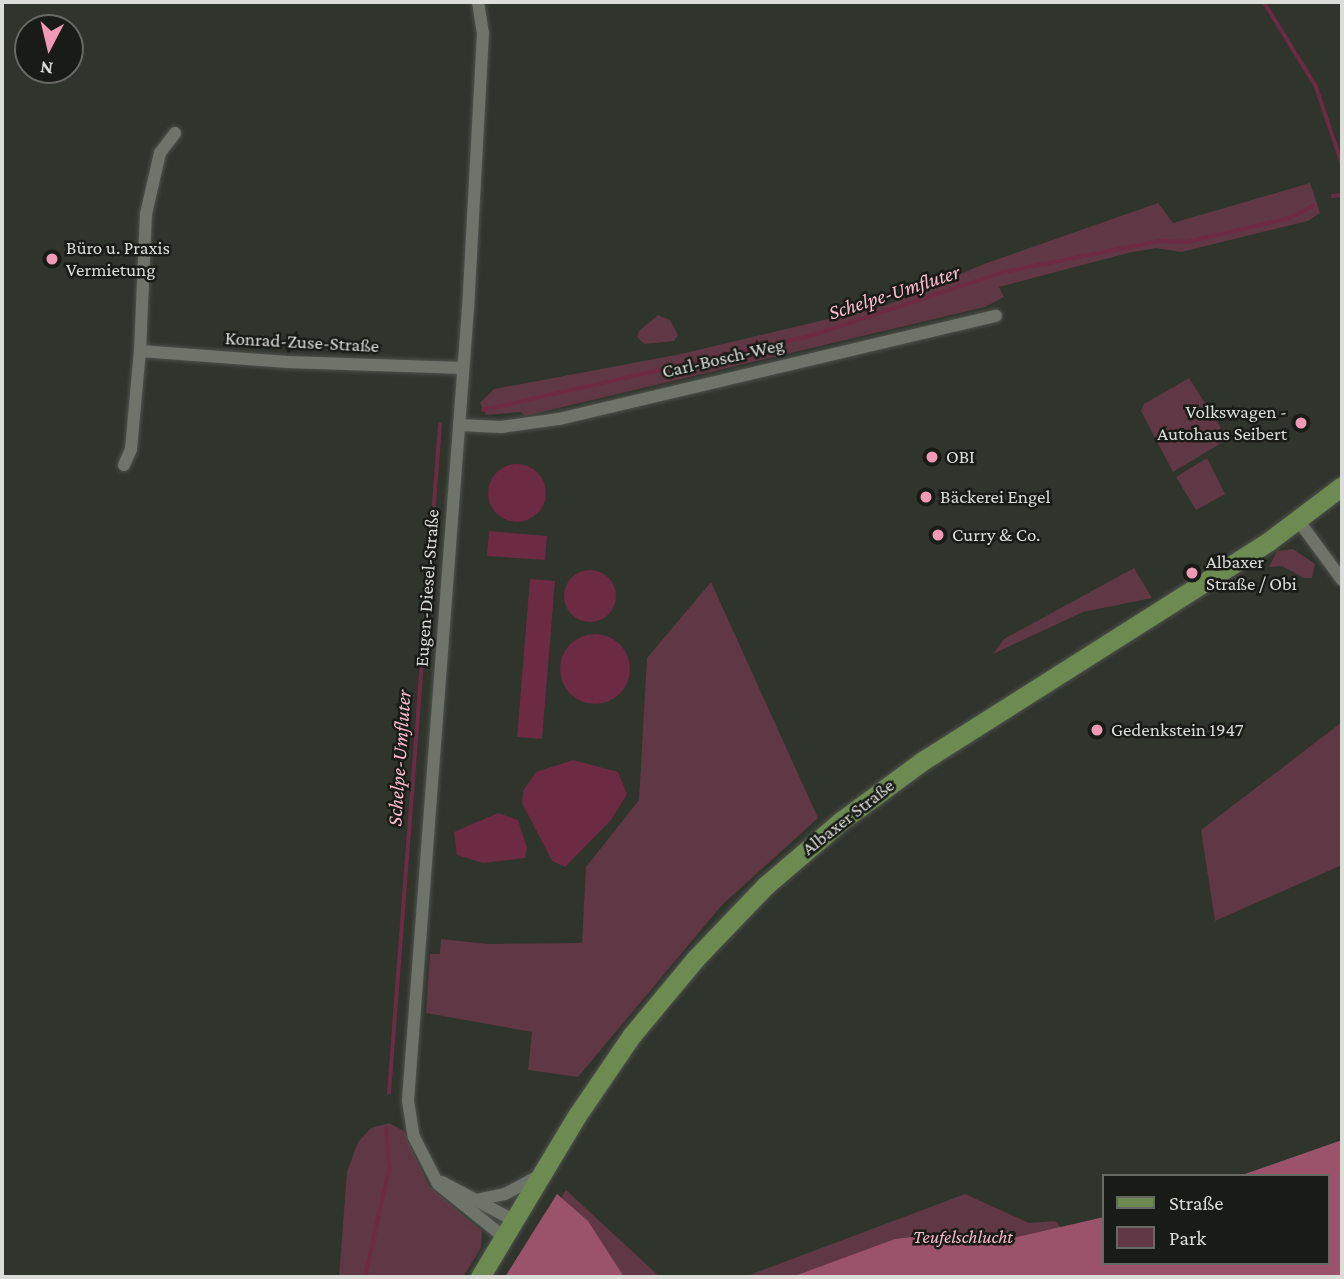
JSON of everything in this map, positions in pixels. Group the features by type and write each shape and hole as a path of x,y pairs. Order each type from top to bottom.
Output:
{"main road":[{"name":"Albaxer Straße","path":"480,1277 603,1075 663,995 730,921 802,852 921,762 1298,520 1342,486"}],"street":[{"name":"Eugen-Diesel-Straße","path":"478,2 483,33 463,368 408,1101 414,1137 431,1172 450,1196 510,1230"},
{"path":"124,465 131,449 140,351 146,214 160,153 176,133"},
{"name":"Carl-Bosch-Weg","path":"458,425 501,427 559,419 996,316"},
{"name":"Konrad-Zuse-Straße","path":"140,351 288,362 463,368"},
{"path":"1298,520 1342,580"},
{"path":"431,1172 476,1200 510,1230"},
{"path":"476,1200 511,1192 541,1174"}],"green space":[{"path":"1310,183 1320,213 1308,221 1181,252 1156,248 1128,253 999,287 1004,297 985,307 525,416 521,412 486,415 480,403 494,389 681,354 887,305 984,264 1158,203 1173,223"},
{"path":"658,315 670,320 678,335 674,341 644,344 637,337 639,331"},
{"path":"1189,378 1228,439 1173,472 1141,411 1144,404"},
{"path":"1207,458 1225,494 1196,510 1176,477"},
{"path":"1293,549 1315,564 1312,578 1304,578 1282,566 1269,567 1277,551"},
{"path":"1134,568 1152,598 1083,612 993,654 1004,639"},
{"path":"711,582 818,818 722,905 578,1077 528,1070 532,1032 426,1013 430,954 440,954 441,939 488,944 582,943 586,867 639,800 647,658"},
{"path":"1342,722 1342,865 1215,921 1201,830"},
{"path":"389,1123 404,1131 429,1186 482,1231 481,1248 463,1277 339,1277 347,1172 358,1142 371,1128"},
{"path":"1342,1140 1342,1277 792,1277 895,1239 943,1233 1013,1238 1102,1217 1102,1265 1330,1265 1330,1174 1245,1174"},
{"path":"566,1190 660,1277 512,1277"},
{"path":"557,1194 588,1221 624,1277 505,1277"},
{"name":"Teufelschlucht","path":"965,1194 1029,1223 1055,1221 1105,1277 744,1277"}],"shaded area":[{"path":"517,464 533,469 541,477 546,493 541,509 533,517 517,522 501,517 493,509 488,493 493,477 501,469"},
{"path":"489,531 547,536 545,560 487,556"},
{"path":"590,570 600,572 608,578 614,586 614,606 608,614 600,620 590,622 580,620 572,614 566,606 564,596 566,586 572,578 580,572"},
{"path":"530,579 555,581 542,739 517,737"},
{"path":"602,634 615,640 624,649 628,655 628,683 620,694 609,702 588,704 570,694 562,683 560,662 570,644 581,636"},
{"path":"573,760 618,772 627,794 611,820 565,867 552,861 522,803 523,791 536,772"},
{"path":"498,813 518,820 527,848 525,858 483,863 457,855 454,832"}],"waterway":[{"path":"1264,2 1316,86 1342,163"},
{"name":"Schelpe-Umfluter","path":"1333,196 1342,195"},
{"name":"Schelpe-Umfluter","path":"483,410 807,337 1004,272 1159,241 1187,242 1290,218 1313,206"},
{"name":"Schelpe-Umfluter","path":"389,1093 440,425"},
{"name":"Schelpe-Umfluter","path":"365,1277 389,1169 386,1130"}],"place":[{"name":"Büro u. Praxis Vermietung","path":"52,259"},
{"name":"Volkswagen - Autohaus Seibert","path":"1301,423"},
{"name":"OBI","path":"932,457"},
{"name":"Bäckerei Engel","path":"926,497"},
{"name":"Curry & Co.","path":"938,535"},
{"name":"Albaxer Straße / Obi","path":"1192,573"},
{"name":"Gedenkstein 1947","path":"1097,730"}]}
